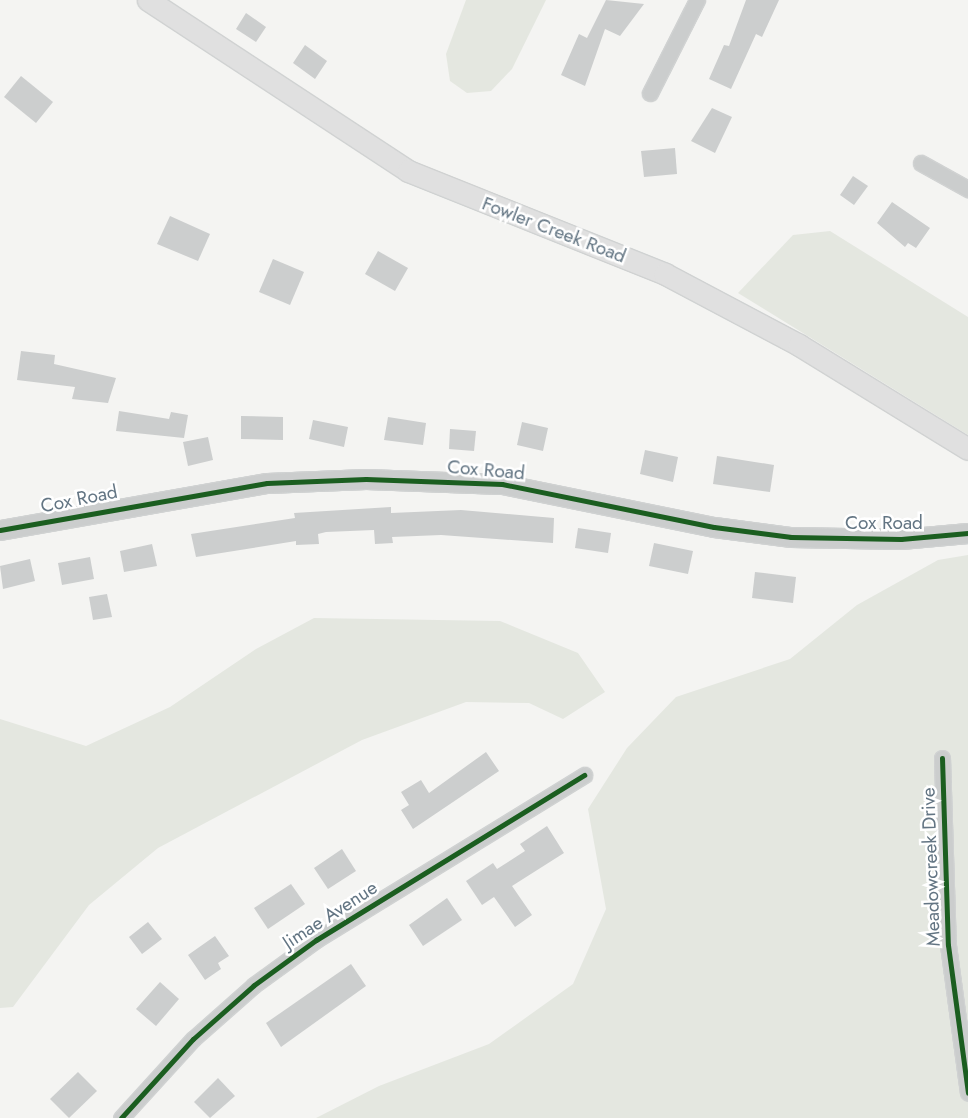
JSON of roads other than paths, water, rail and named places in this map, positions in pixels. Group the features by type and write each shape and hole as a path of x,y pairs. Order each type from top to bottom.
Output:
{"main road":[{"name":"Fowler Creek Road","path":"148,0 408,171 665,274 799,345 968,449"}],"street":[{"path":"650,93 697,0"},
{"path":"922,163 968,189"},
{"name":"Cox Road","path":"0,530 267,483 366,479 502,484 714,527 791,537 901,539 968,533"},
{"name":"Meadowcreek Drive","path":"942,758 948,946 968,1093"},
{"name":"Jimae Avenue","path":"121,1118 193,1039 254,985 316,940 584,775"}]}
